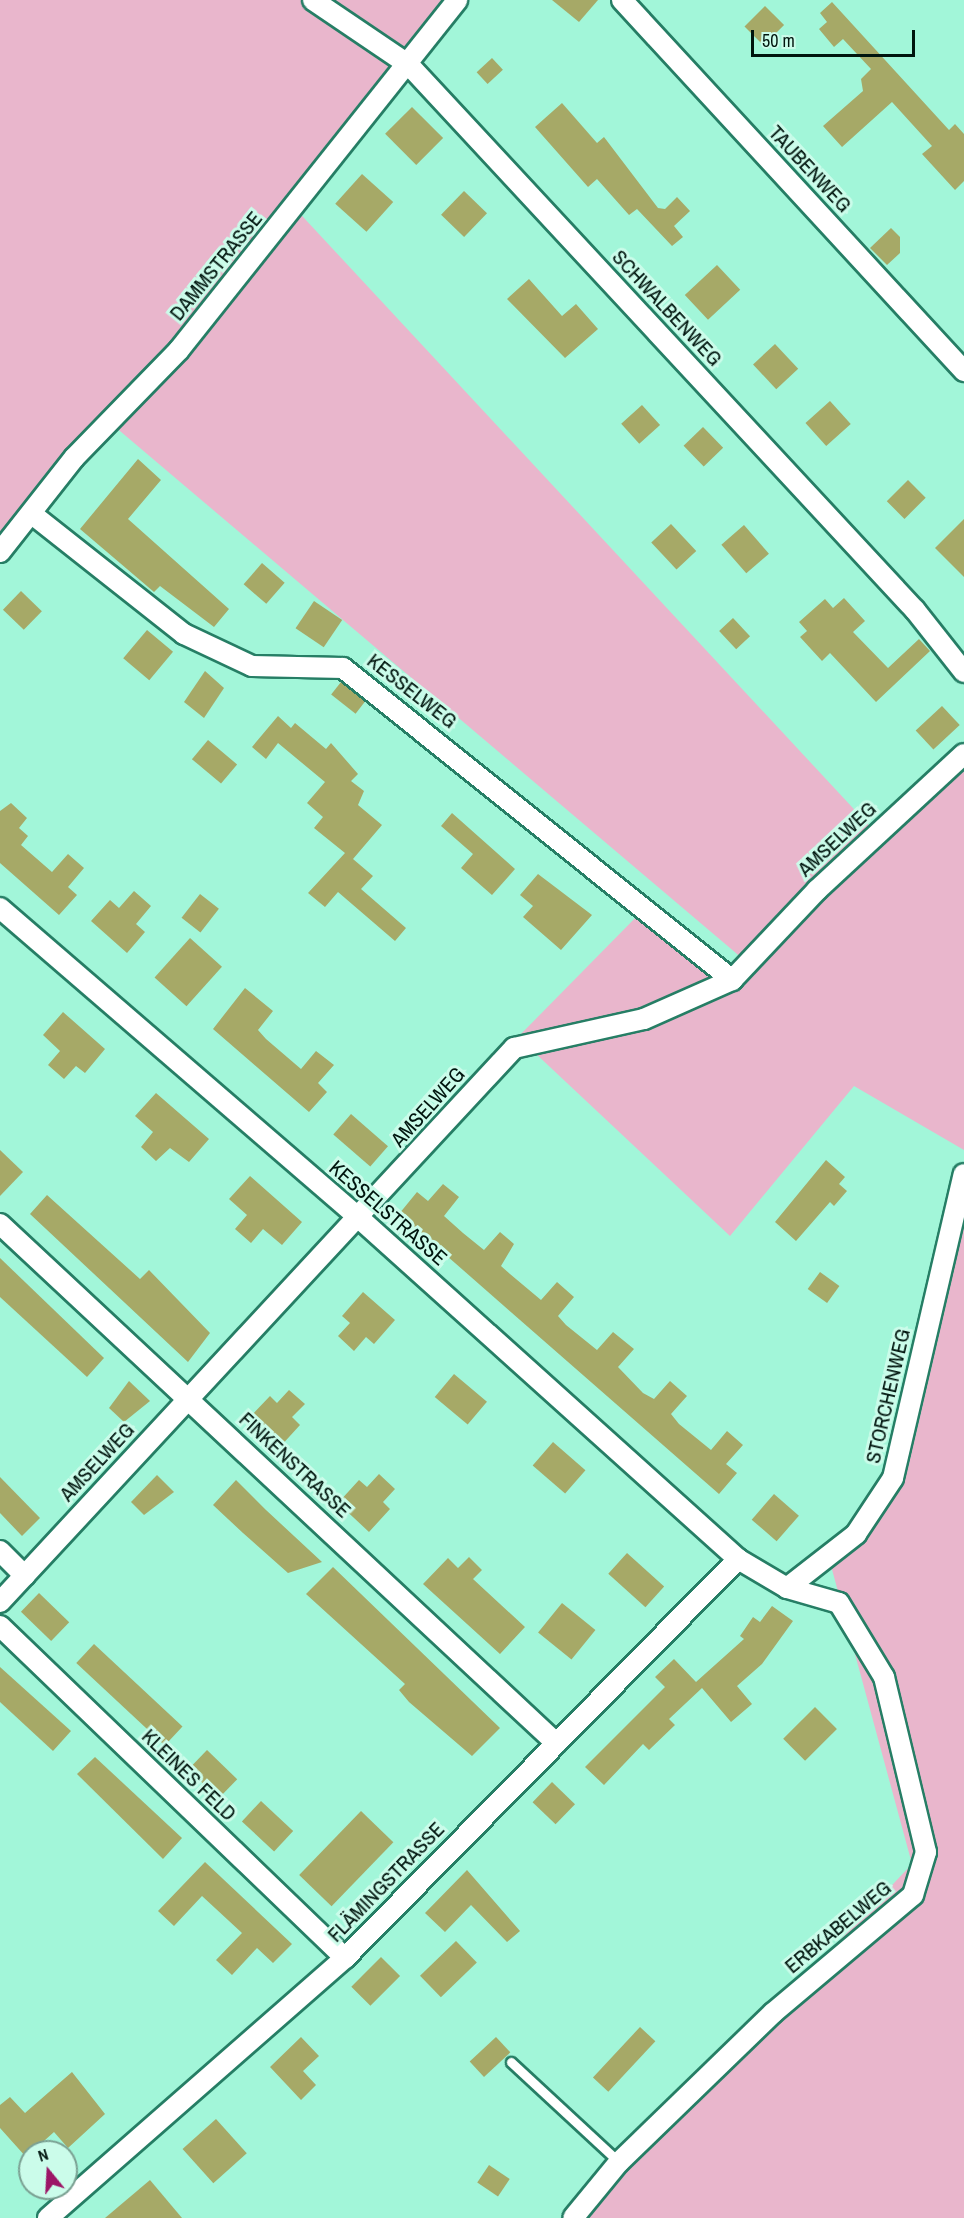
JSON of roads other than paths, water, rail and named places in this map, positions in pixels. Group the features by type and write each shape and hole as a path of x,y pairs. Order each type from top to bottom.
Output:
{"street":[{"name":"SCHWALBENWEG","path":"313,0 409,65 915,610 964,672"},
{"name":"DAMMSTRASSE","path":"0,552 74,458 179,350 409,65 457,0"},
{"name":"TAUBENWEG","path":"622,0 964,371"},
{"name":"KESSELWEG","path":"32,514 184,634 252,666 343,668 732,980"},
{"name":"AMSELWEG","path":"0,1602 359,1218 514,1048 644,1019 732,980 817,890 964,754"},
{"name":"KESSELSTRASSE","path":"0,908 359,1218 738,1559"},
{"name":"STORCHENWEG","path":"787,1588 856,1534 893,1478 964,1174"},
{"name":"FINKENSTRASSE","path":"0,1224 556,1743"},
{"path":"0,1551 25,1576"},
{"name":"ERBKABELWEG","path":"573,2218 619,2162 773,2013 913,1894 926,1852 884,1677 839,1603 787,1588 738,1559"},
{"name":"FLÄMINGSTRASSE","path":"48,2218 345,1958 738,1559"},
{"name":"KLEINES FELD","path":"0,1626 345,1958"}],"lane":[{"path":"511,2062 619,2162"}]}
